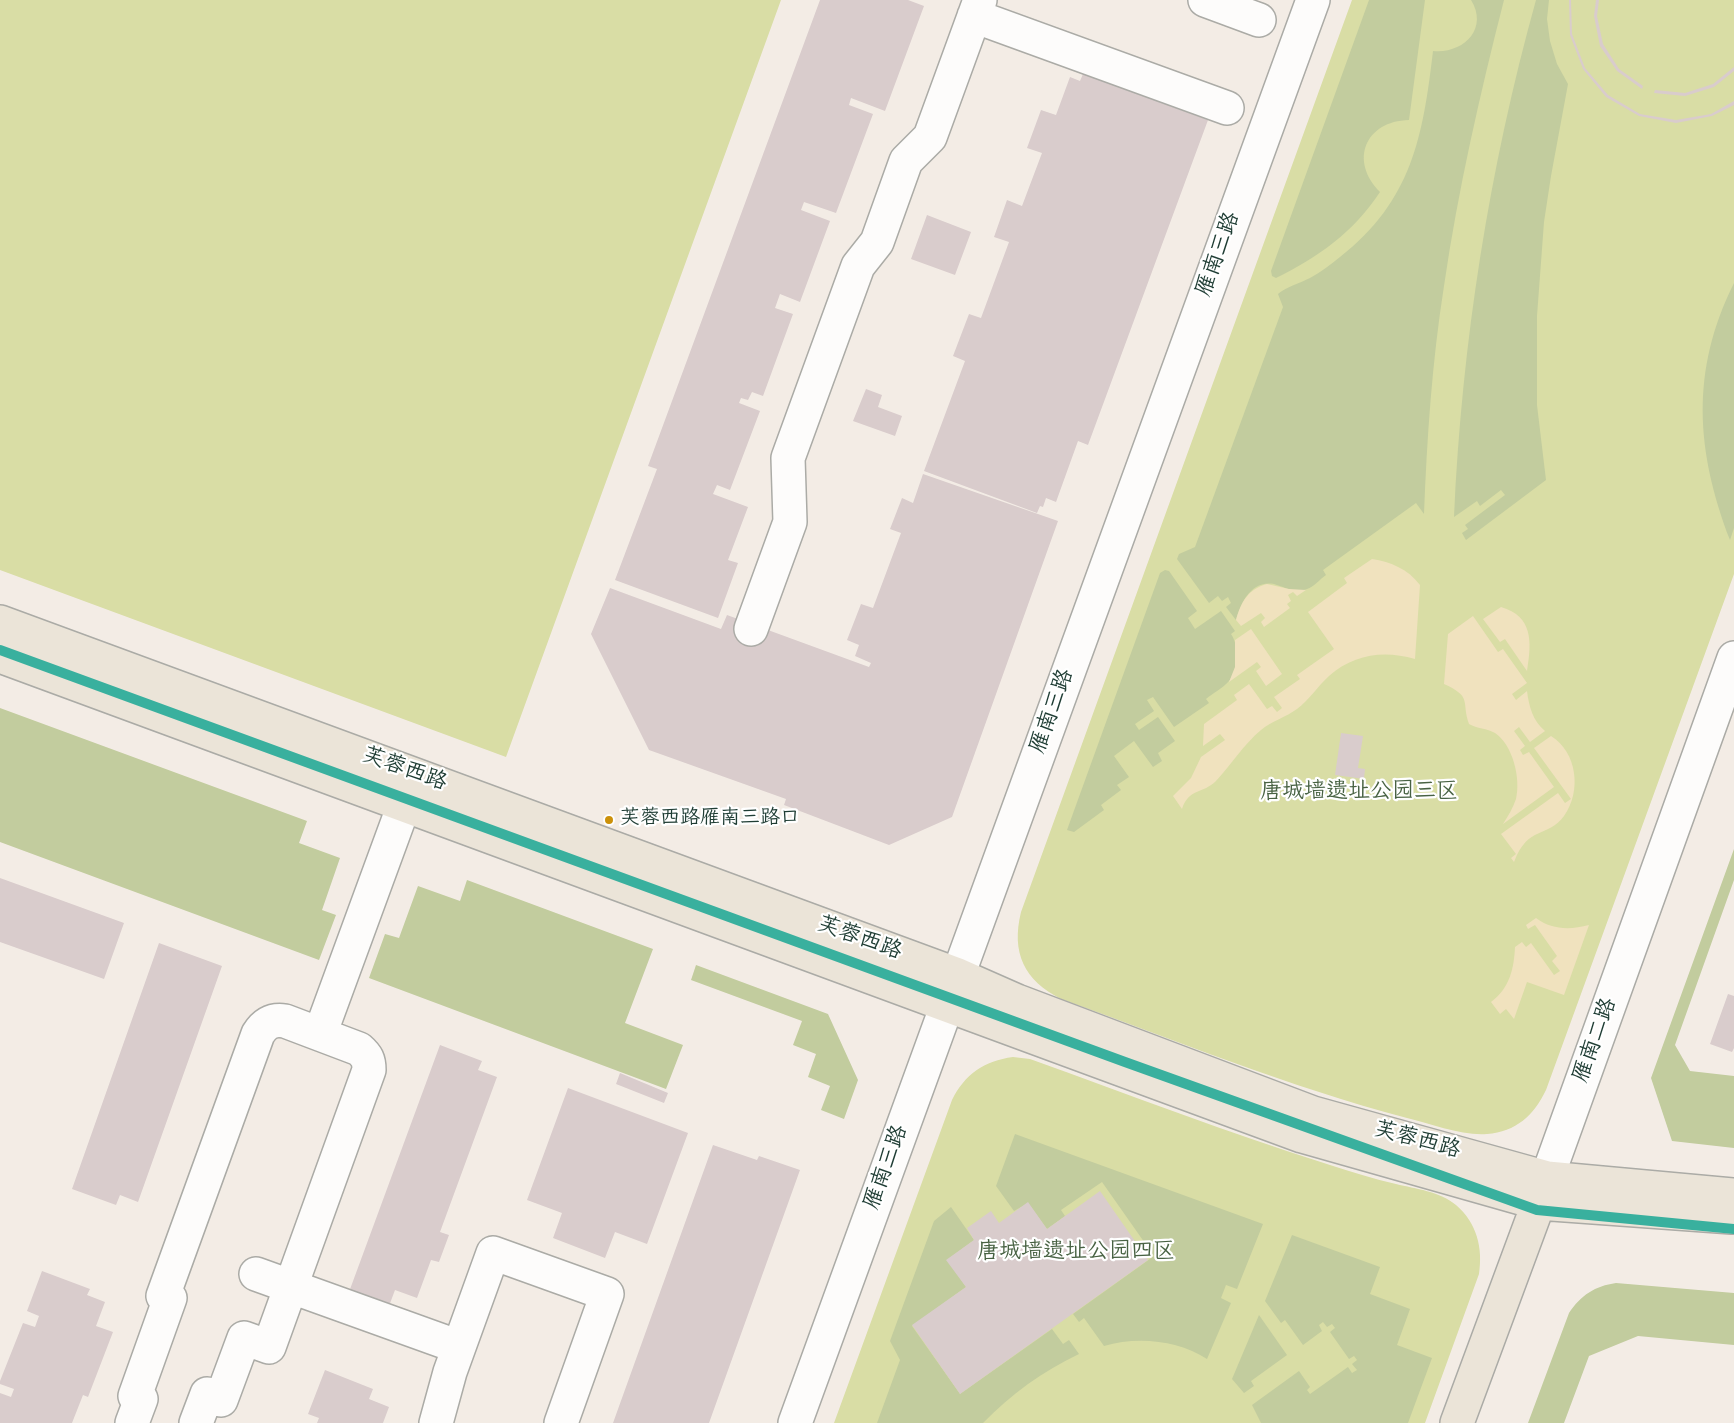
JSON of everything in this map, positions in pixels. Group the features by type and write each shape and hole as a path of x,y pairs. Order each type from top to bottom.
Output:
{"main road":[{"name":"芙蓉西路","path":"0,622 958,975 1017,1001 1313,1113 1543,1190 1734,1195"},
{"name":"芙蓉西路","path":"0,656 1302,1136 1543,1190 1734,1217"},
{"name":"雁南二路","path":"1457,1423 1543,1190"}],"street":[{"path":"1204,0 1259,20"},
{"name":"雁南三路","path":"795,1423 1313,0"},
{"path":"751,629 790,522 788,458 842,308 858,266 876,242 906,161 930,137 977,8 1227,108"},
{"name":"雁南二路","path":"1543,1190 1734,658"},
{"path":"320,1034 404,805"},
{"path":"132,1423 141,1399 135,1396 170,1299 162,1296 258,1034 262,1027 276,1020 359,1049 366,1054 369,1070 269,1347 244,1338 221,1400 207,1394 196,1423"},
{"path":"436,1423 459,1347 493,1253 607,1294 561,1423"},
{"path":"256,1274 459,1347"}],"green space":[{"path":"0,0 781,0 506,757 0,570"},
{"name":"唐城墙遗址公园三区","path":"1352,0 1734,0 1734,574 1546,1090 1536,1107 1523,1121 1497,1133 1478,1134 1447,1129 1363,1106 1232,1062 1061,999 1029,974 1023,964 1018,940 1021,912"},
{"path":"1369,0 1425,0 1409,120 1394,122 1382,127 1372,135 1366,145 1365,168 1380,192 1359,220 1320,253 1276,278 1272,276 1271,271"},
{"path":"1471,0 1504,0 1470,142 1444,286 1431,400 1424,514 1416,503 1323,570 1326,575 1310,588 1299,591 1266,584 1253,589 1244,600 1236,620 1226,607 1231,603 1228,597 1222,601 1218,596 1209,603 1177,559 1179,554 1195,547 1283,307 1278,294 1314,276 1333,262 1364,236 1384,213 1410,165 1418,139 1433,51 1454,48 1470,38 1477,21"},
{"path":"1536,0 1549,0 1547,19 1550,41 1557,64 1568,84 1544,222 1537,316 1537,405 1546,480 1466,540 1462,533 1468,529 1465,525 1505,495 1501,490 1480,506 1477,501 1454,517 1464,386 1480,256 1504,127"},
{"path":"1734,283 1734,528 1730,540 1710,475 1703,411 1704,380 1710,348"},
{"path":"1165,570 1169,571 1197,611 1188,618 1195,629 1221,611 1235,631 1231,634 1237,651 1235,671 1227,684 1206,699 1209,703 1174,727 1153,697 1147,700 1154,711 1135,724 1139,730 1158,717 1175,741 1158,753 1162,761 1153,767 1134,741 1114,756 1129,777 1117,785 1121,790 1101,805 1104,810 1074,832 1067,830 1160,573"},
{"path":"0,708 307,821 299,843 340,858 322,910 336,915 319,960 0,842"},
{"path":"1734,849 1734,880 1675,1045 1690,1071 1734,1076 1734,1148 1672,1141 1651,1078"},
{"path":"467,880 653,949 625,1023 683,1045 666,1089 369,978 385,934 399,938 418,886 460,901"},
{"path":"696,965 828,1014 858,1080 844,1119 821,1110 830,1086 808,1077 816,1054 793,1045 802,1021 691,980"},
{"name":"唐城墙遗址公园四区","path":"1013,1057 1030,1059 1292,1153 1435,1194 1456,1205 1469,1220 1477,1236 1480,1255 1479,1274 1425,1423 834,1423 952,1100 963,1083 976,1070 993,1062"},
{"path":"1015,1134 1263,1224 1237,1289 1226,1285 1221,1298 1231,1303 1207,1359 1183,1348 1157,1342 1130,1341 1104,1346 1084,1318 1079,1322 1073,1314 1154,1256 1102,1182 1061,1210 1065,1216 1047,1229 1028,1203 1014,1211 996,1186"},
{"path":"951,1207 974,1240 947,1260 966,1287 912,1326 960,1394 1052,1329 1063,1344 1069,1340 1079,1354 1028,1384 983,1423 877,1423 900,1360 890,1341 934,1221"},
{"path":"1292,1235 1380,1267 1370,1294 1410,1309 1397,1345 1432,1358 1408,1423 1261,1423 1252,1405 1299,1371 1310,1387 1307,1390 1310,1394 1348,1367 1352,1373 1357,1370 1352,1364 1357,1360 1354,1356 1349,1359 1330,1332 1335,1328 1332,1324 1327,1327 1323,1322 1319,1325 1322,1331 1303,1345 1285,1320 1281,1323 1265,1301"},
{"path":"1616,1283 1734,1293 1734,1345 1638,1336 1589,1356 1564,1423 1528,1423 1569,1313 1589,1292 1601,1286"},
{"path":"1259,1315 1287,1355 1251,1381 1254,1386 1244,1393 1232,1379"}],"sand":[{"path":"1372,559 1399,567 1420,585 1415,659 1392,655 1370,656 1339,669 1297,709 1265,727 1243,748 1216,781 1192,794 1182,809 1173,796 1191,778 1201,757 1225,740 1220,734 1203,746 1204,724 1237,700 1234,695 1249,684 1267,709 1272,706 1277,712 1282,708 1274,697 1300,679 1297,675 1334,649 1308,612 1347,583 1344,578"},
{"path":"1267,584 1306,590 1297,596 1293,592 1288,595 1291,601 1287,604 1290,608 1264,627 1261,622 1265,618 1261,613 1241,626 1236,620 1243,602 1255,589"},
{"path":"1501,607 1512,611 1525,624 1530,650 1527,671 1505,639 1500,642 1483,619"},
{"path":"1473,616 1498,652 1503,649 1527,683 1512,694 1516,700 1527,691 1532,713 1537,723 1545,731 1530,742 1519,727 1514,731 1525,746 1520,750 1523,755 1529,752 1554,787 1503,824 1516,799 1517,791 1516,772 1511,754 1495,733 1469,724 1463,697 1444,684 1448,634"},
{"path":"1251,629 1282,674 1266,686 1256,671 1261,667 1257,662 1229,682 1235,667 1235,640"},
{"path":"1551,736 1567,752 1574,773 1575,784 1570,806 1558,823 1525,842 1514,862 1511,858 1516,854 1501,834 1558,793 1565,803 1571,799 1534,748"},
{"path":"1536,918 1548,925 1561,928 1589,925 1564,995 1527,982 1514,1019 1506,1009 1500,1014 1491,1002 1507,984 1514,962 1515,947 1522,942 1526,947 1531,943 1554,975 1560,971 1552,961 1557,956 1535,925 1528,929 1526,925"}],"building":[{"path":"820,0 908,0 924,6 885,111 851,98 849,105 873,114 836,213 804,202 801,210 830,221 800,302 780,294 775,308 793,314 763,396 752,392 748,400 741,398 739,403 760,411 730,490 717,485 713,494 748,507 728,560 738,563 718,618 615,580 657,469 648,466"},
{"path":"1569,0 1571,0 1572,34 1585,68 1608,95 1640,114 1676,120 1711,114 1734,101 1734,105 1712,116 1676,123 1639,116 1606,97 1583,69 1570,35"},
{"path":"1596,0 1599,0 1597,16 1603,44 1619,69 1643,86 1642,89 1617,71 1600,46 1594,16"},
{"path":"1734,67 1734,71 1714,87 1685,96 1654,93 1655,90 1685,93 1713,84"},
{"path":"1083,74 1208,120 1088,445 1078,441 1056,502 1046,498 1043,507 1040,506 1037,513 924,471 965,361 953,356 969,314 981,318 1009,242 994,237 1007,200 1022,206 1042,153 1027,148 1041,110 1056,115 1070,77 1080,81"},
{"path":"927,215 971,232 955,275 911,259"},
{"path":"866,389 882,395 878,407 902,416 895,436 853,421"},
{"path":"923,474 1058,521 952,817 889,845 784,805 786,799 649,750 591,634 610,588 721,629 727,615 869,667 871,663 855,656 859,645 847,640 861,604 873,608 901,533 890,529 902,498 913,503"},
{"path":"1341,733 1363,736 1358,768 1365,769 1364,779 1335,775"},
{"path":"0,878 124,923 104,979 0,942"},
{"path":"159,943 222,966 138,1202 120,1195 116,1205 72,1189"},
{"path":"1728,994 1734,996 1734,1048 1732,1052 1710,1044"},
{"path":"440,1045 482,1061 478,1070 497,1077 440,1232 449,1235 439,1262 431,1260 417,1298 395,1290 389,1306 349,1292"},
{"path":"620,1073 668,1093 664,1103 616,1084"},
{"path":"568,1088 688,1133 647,1244 615,1232 605,1258 553,1238 562,1213 527,1200"},
{"path":"713,1145 757,1160 759,1156 800,1170 709,1423 613,1423"},
{"path":"1100,1191 1148,1260 960,1394 912,1325 966,1287 946,1260 974,1240 967,1228 991,1211 999,1223 1028,1202 1047,1229"},
{"path":"42,1271 90,1289 87,1295 105,1302 96,1326 113,1332 88,1397 83,1395 72,1423 0,1423 0,1393 11,1397 14,1389 0,1384 0,1381 23,1323 35,1327 39,1316 27,1311"},
{"path":"325,1370 373,1389 369,1399 389,1407 383,1423 317,1423 319,1418 308,1414"}],"transit line":[{"path":"0,650 1125,1062 1537,1210 1734,1229"}],"place":[{"name":"芙蓉西路雁南三路口","path":"609,820"}]}
